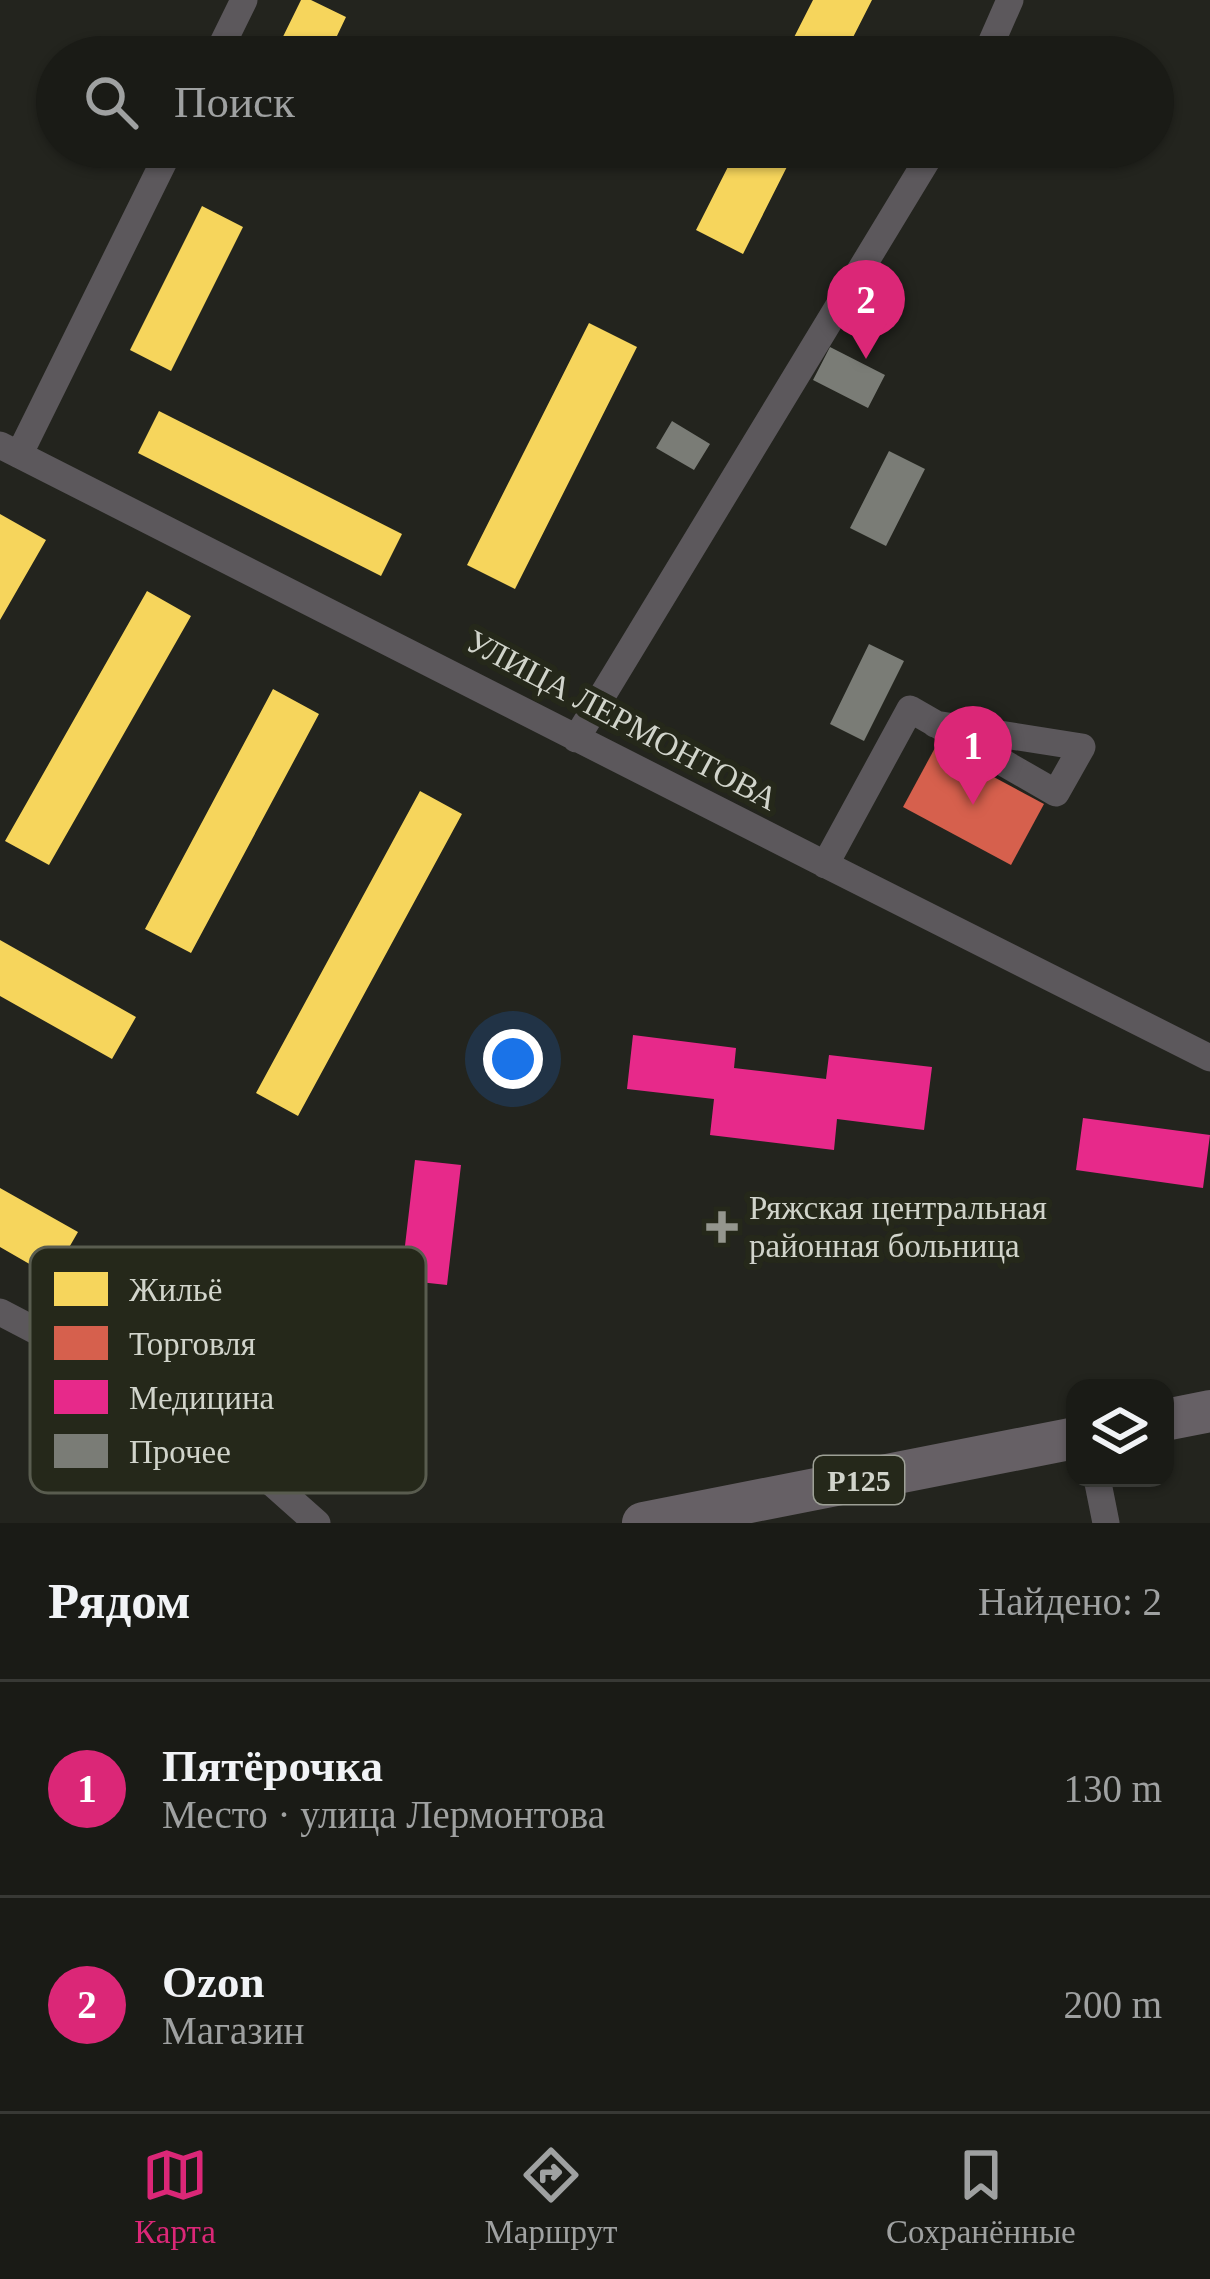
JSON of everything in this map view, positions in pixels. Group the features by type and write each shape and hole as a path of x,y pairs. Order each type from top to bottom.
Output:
{"main road":[{"path":"1174,1418 1210,1411"},
{"name":"Р125","path":"643,1523 1066,1440"}],"street":[{"path":"226,36 244,0"},
{"path":"994,36 1010,0"},
{"path":"10,450 160,168"},
{"path":"576,739 921,168"},
{"name":"УЛИЦА ЛЕРМОНТОВА","path":"10,450 1210,1058"},
{"path":"825,866 910,709 935,724"},
{"path":"0,1312 30,1328"},
{"path":"1099,1487 1106,1523"},
{"path":"283,1493 316,1523"}],"building: Жильё":[{"path":"301,0 346,17 337,36 283,36"},
{"path":"813,0 872,0 854,36 795,36"},
{"path":"727,168 786,168 743,254 696,230"},
{"path":"202,206 243,227 171,371 130,350"},
{"path":"589,323 637,347 515,589 467,565"},
{"path":"159,411 402,534 381,576 138,453"},
{"path":"0,514 46,540 0,620"},
{"path":"147,591 191,616 49,865 5,841"},
{"path":"273,689 319,714 191,953 145,929"},
{"path":"420,791 462,814 298,1116 256,1093"},
{"path":"0,940 136,1017 112,1059 0,996"},
{"path":"0,1188 78,1232 69,1247 30,1247 30,1264 0,1247"}],"building: Торговля":[{"path":"936,746 1044,804 1011,865 903,807"}],"building: Медицина":[{"path":"633,1035 736,1048 734,1068 826,1079 829,1055 932,1067 924,1130 837,1119 834,1150 710,1135 714,1099 627,1089"},
{"path":"1083,1118 1210,1135 1203,1188 1076,1170"},
{"path":"415,1160 461,1165 447,1285 426,1283 426,1247 405,1247"}],"building: Прочее":[{"path":"830,347 885,375 868,408 813,380"},
{"path":"672,421 710,444 694,470 656,448"},
{"path":"889,451 925,469 886,546 850,528"},
{"path":"869,644 904,661 864,741 830,724"}],"place":[{"name":"Ozon","path":"866,359"},
{"name":"Пятёрочка","path":"973,805"},
{"name":"Ряжская центральная районная больница","path":"722,1227"}]}
